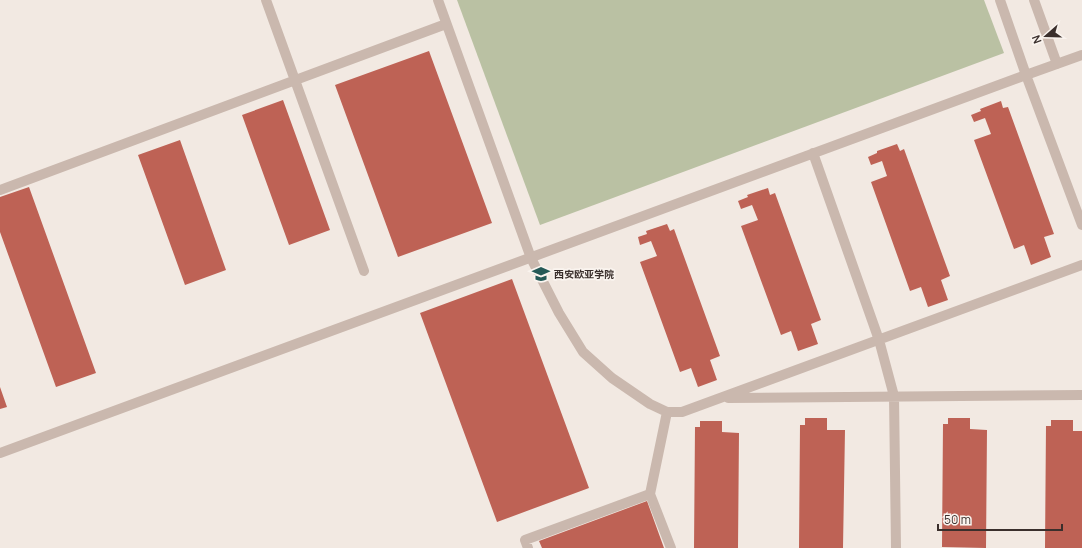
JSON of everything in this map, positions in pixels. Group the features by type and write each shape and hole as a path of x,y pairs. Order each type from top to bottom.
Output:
{"street":[{"path":"266,0 364,271"},
{"path":"438,0 531,258 559,313 583,352 612,378 650,404 666,412 682,412 1082,265"},
{"path":"1000,0 1026,75 1082,225"},
{"path":"1034,0 1057,64"},
{"path":"0,190 446,24"},
{"path":"0,453 1082,55"},
{"path":"813,153 879,340 894,396 896,548"},
{"path":"720,398 1082,395"},
{"path":"666,412 650,494 671,548"},
{"path":"528,548 525,540 650,494"}],"green space":[{"path":"457,0 984,0 1004,53 540,225"}],"building":[{"path":"429,51 492,223 398,257 335,85"},
{"path":"283,100 330,230 289,245 242,115"},
{"path":"1001,101 1003,108 1008,107 1054,234 1044,237 1051,257 1031,265 1024,245 1014,249 974,140 991,134 985,118 974,122 971,115 981,111 980,109"},
{"path":"180,140 226,270 185,285 138,155"},
{"path":"897,144 900,151 904,149 950,276 941,280 948,300 928,307 921,287 910,291 871,182 887,176 882,161 871,165 868,157 877,153 877,151"},
{"path":"29,187 96,373 56,387 0,232 0,197"},
{"path":"768,188 770,195 775,193 821,320 811,324 818,344 798,351 791,331 781,335 741,226 758,220 752,205 741,209 738,201 748,197 747,195"},
{"path":"667,224 670,231 674,229 720,356 710,360 717,380 698,387 691,368 680,372 640,262 657,256 651,241 640,245 638,237 647,234 646,231"},
{"path":"512,279 589,488 497,522 420,313"},
{"path":"0,387 7,407 0,409"},
{"path":"805,418 827,418 827,430 845,430 843,548 799,548 800,425 805,425"},
{"path":"948,418 970,418 970,429 987,430 986,548 942,547 943,424 948,424"},
{"path":"1051,420 1073,420 1073,431 1082,431 1082,548 1045,548 1046,426 1051,426"},
{"path":"700,421 722,421 722,432 739,433 738,548 694,548 695,427 700,427"},
{"path":"647,501 664,548 542,548 539,541"}],"place":[{"name":"西安欧亚学院","path":"541,274"}]}
